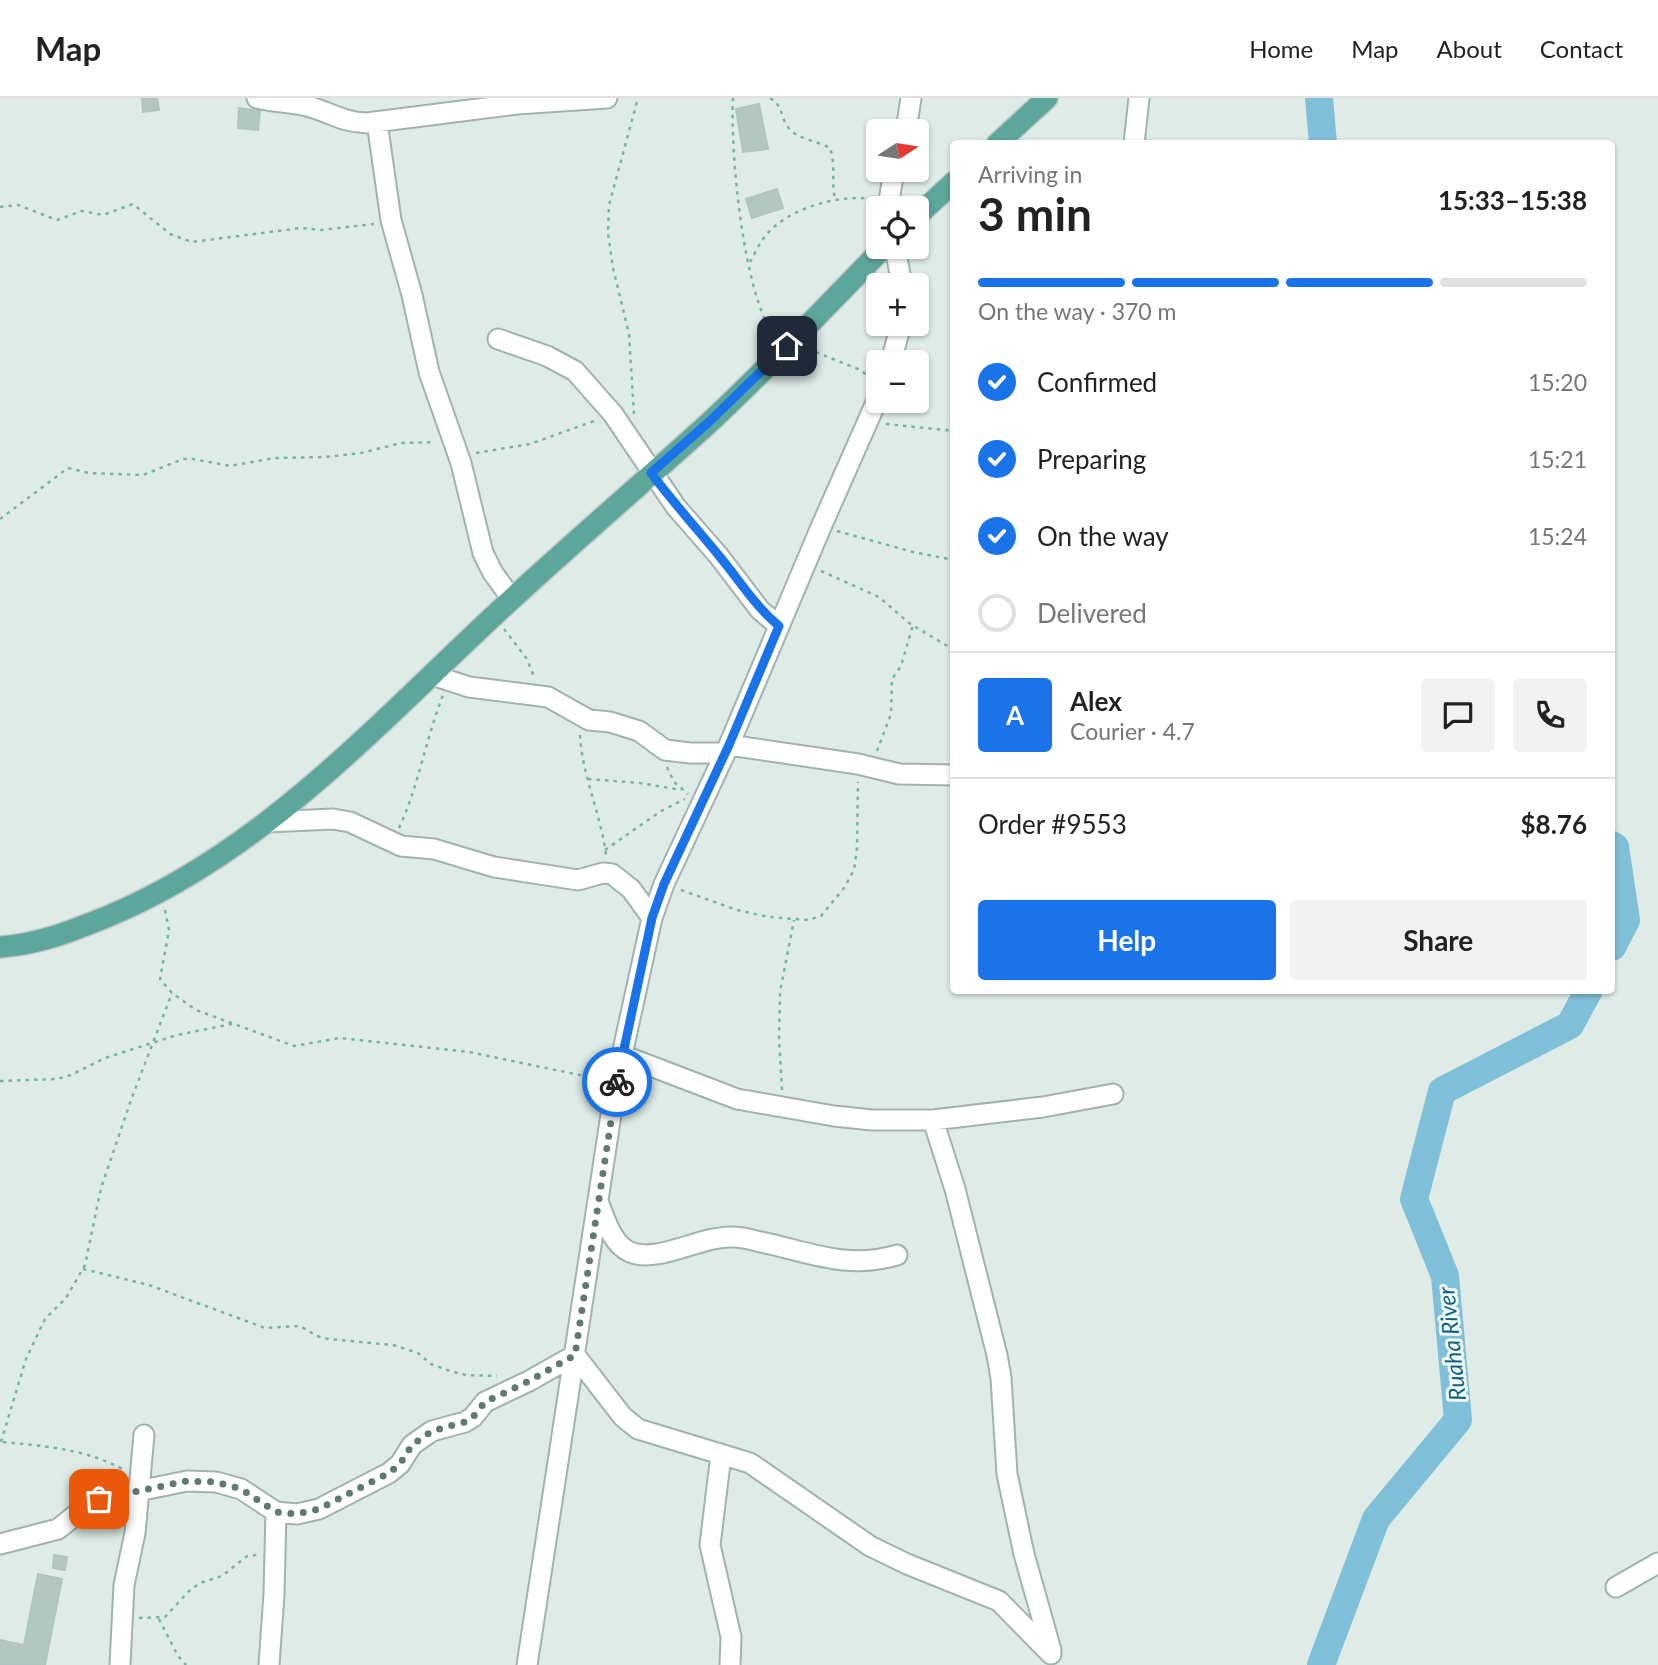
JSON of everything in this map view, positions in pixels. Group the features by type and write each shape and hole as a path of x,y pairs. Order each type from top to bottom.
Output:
{"main road":[{"path":"1000,140 1047,98"},
{"path":"929,205 950,186"},
{"path":"0,947 52,939 137,904 205,864 267,822 440,679 493,617 710,421 872,259"}],"street":[{"path":"257,98 304,105 348,122 377,122 517,104 607,98"},
{"path":"419,117 428,98"},
{"path":"908,119 911,98"},
{"path":"1134,140 1139,98"},
{"path":"377,122 391,220 412,295 429,372 457,450 484,553 493,573 512,599"},
{"path":"498,339 547,356 575,372 613,414 676,507 730,569 760,610 779,626"},
{"path":"527,1665 617,1082 652,918 664,884 727,749 872,413"},
{"path":"440,679 557,701 589,720 610,722 639,731 665,750 690,753 727,749 858,764 899,774 950,775"},
{"path":"267,822 322,819 350,822 392,843 452,853 494,867 578,880 612,874 631,889 652,918"},
{"path":"622,1055 737,1099 859,1119 933,1120 1043,1107 1113,1094"},
{"path":"933,1120 955,1189 997,1355 1002,1378 1007,1474 1024,1554 1052,1659"},
{"path":"599,1203 618,1243 630,1252 649,1256 708,1239 735,1237 846,1262 875,1261 897,1255"},
{"path":"575,1355 630,1424 638,1429 750,1463 870,1546 999,1601 1052,1659"},
{"path":"0,1544 58,1529 93,1501 139,1485 187,1481 216,1482 241,1489 276,1512 297,1514 319,1509 389,1473 400,1464 412,1445 432,1431 465,1422 473,1417 485,1402 575,1355"},
{"path":"120,1665 124,1585 135,1533 144,1435"},
{"path":"721,1454 710,1545 731,1637 730,1665"},
{"path":"269,1665 276,1512"},
{"path":"1616,1587 1658,1563"}],"path":[{"path":"635,446 629,334 613,268 608,233 609,205 638,98"},
{"path":"733,98 732,120 742,229 758,302 766,324 789,344 808,349 866,374"},
{"path":"770,98 780,107 788,128 794,133 830,148 834,165 832,182 835,199"},
{"path":"750,262 764,236 783,221 822,202 866,199"},
{"path":"0,207 18,205 57,220 82,211 103,215 134,204 170,234 192,242 301,228 321,230 391,220"},
{"path":"0,519 68,468 89,473 143,475 183,459 230,466 274,458 361,453 420,441 457,450 495,451 563,434 613,414"},
{"path":"869,422 950,431"},
{"path":"821,527 913,552 950,558"},
{"path":"805,564 879,597 913,625 950,648"},
{"path":"493,617 527,659 539,696"},
{"path":"883,771 877,750 891,714 892,679 901,666 913,625"},
{"path":"392,843 403,820 440,679"},
{"path":"578,715 583,765 599,816 608,874"},
{"path":"665,750 668,773 681,790"},
{"path":"664,884 737,910 769,917 808,920 821,916 851,878 857,848 858,764"},
{"path":"588,779 640,783 681,790 691,796 661,811 605,850"},
{"path":"162,890 169,930 160,979 172,993 196,1010 294,1045 340,1038 469,1052 617,1082"},
{"path":"783,1108 779,1039 780,992 794,919"},
{"path":"139,1485 106,1460 58,1447 1,1442 26,1359 45,1319 66,1298 90,1252 101,1188 172,993"},
{"path":"0,1081 57,1079 105,1058 177,1035 234,1024"},
{"path":"83,1269 149,1284 265,1328 300,1326 328,1339 393,1345 418,1353 430,1364 450,1371 466,1375 498,1376"},
{"path":"122,1618 165,1617 188,1591 200,1583 222,1576 247,1556 274,1555"},
{"path":"159,1619 178,1656 186,1665"}],"building":[{"path":"142,98 157,98 159,110 143,112"},
{"path":"759,104 768,149 743,152 736,109"},
{"path":"239,108 260,111 258,130 238,128"},
{"path":"777,189 783,208 752,218 746,199"},
{"path":"54,1555 67,1557 65,1570 53,1568"},
{"path":"38,1574 62,1579 45,1665 0,1664 0,1640 24,1645"}],"waterway":[{"name":"Ruaha River","path":"1319,98 1323,140"},
{"name":"Ruaha River","path":"1615,847 1626,920 1615,941"},
{"name":"Ruaha River","path":"1321,1665 1376,1519 1458,1420 1445,1276 1414,1199 1442,1091 1570,1025 1587,994"}],"way so far":[{"path":"99,1499 187,1481 201,1481 241,1489 276,1512 284,1514 319,1509 389,1473 400,1464 412,1445 432,1431 465,1422 473,1417 485,1402 575,1355 617,1082"}],"route":[{"path":"617,1082 652,918 664,884 729,745 779,626 760,610 651,473 710,421 787,346"}]}
